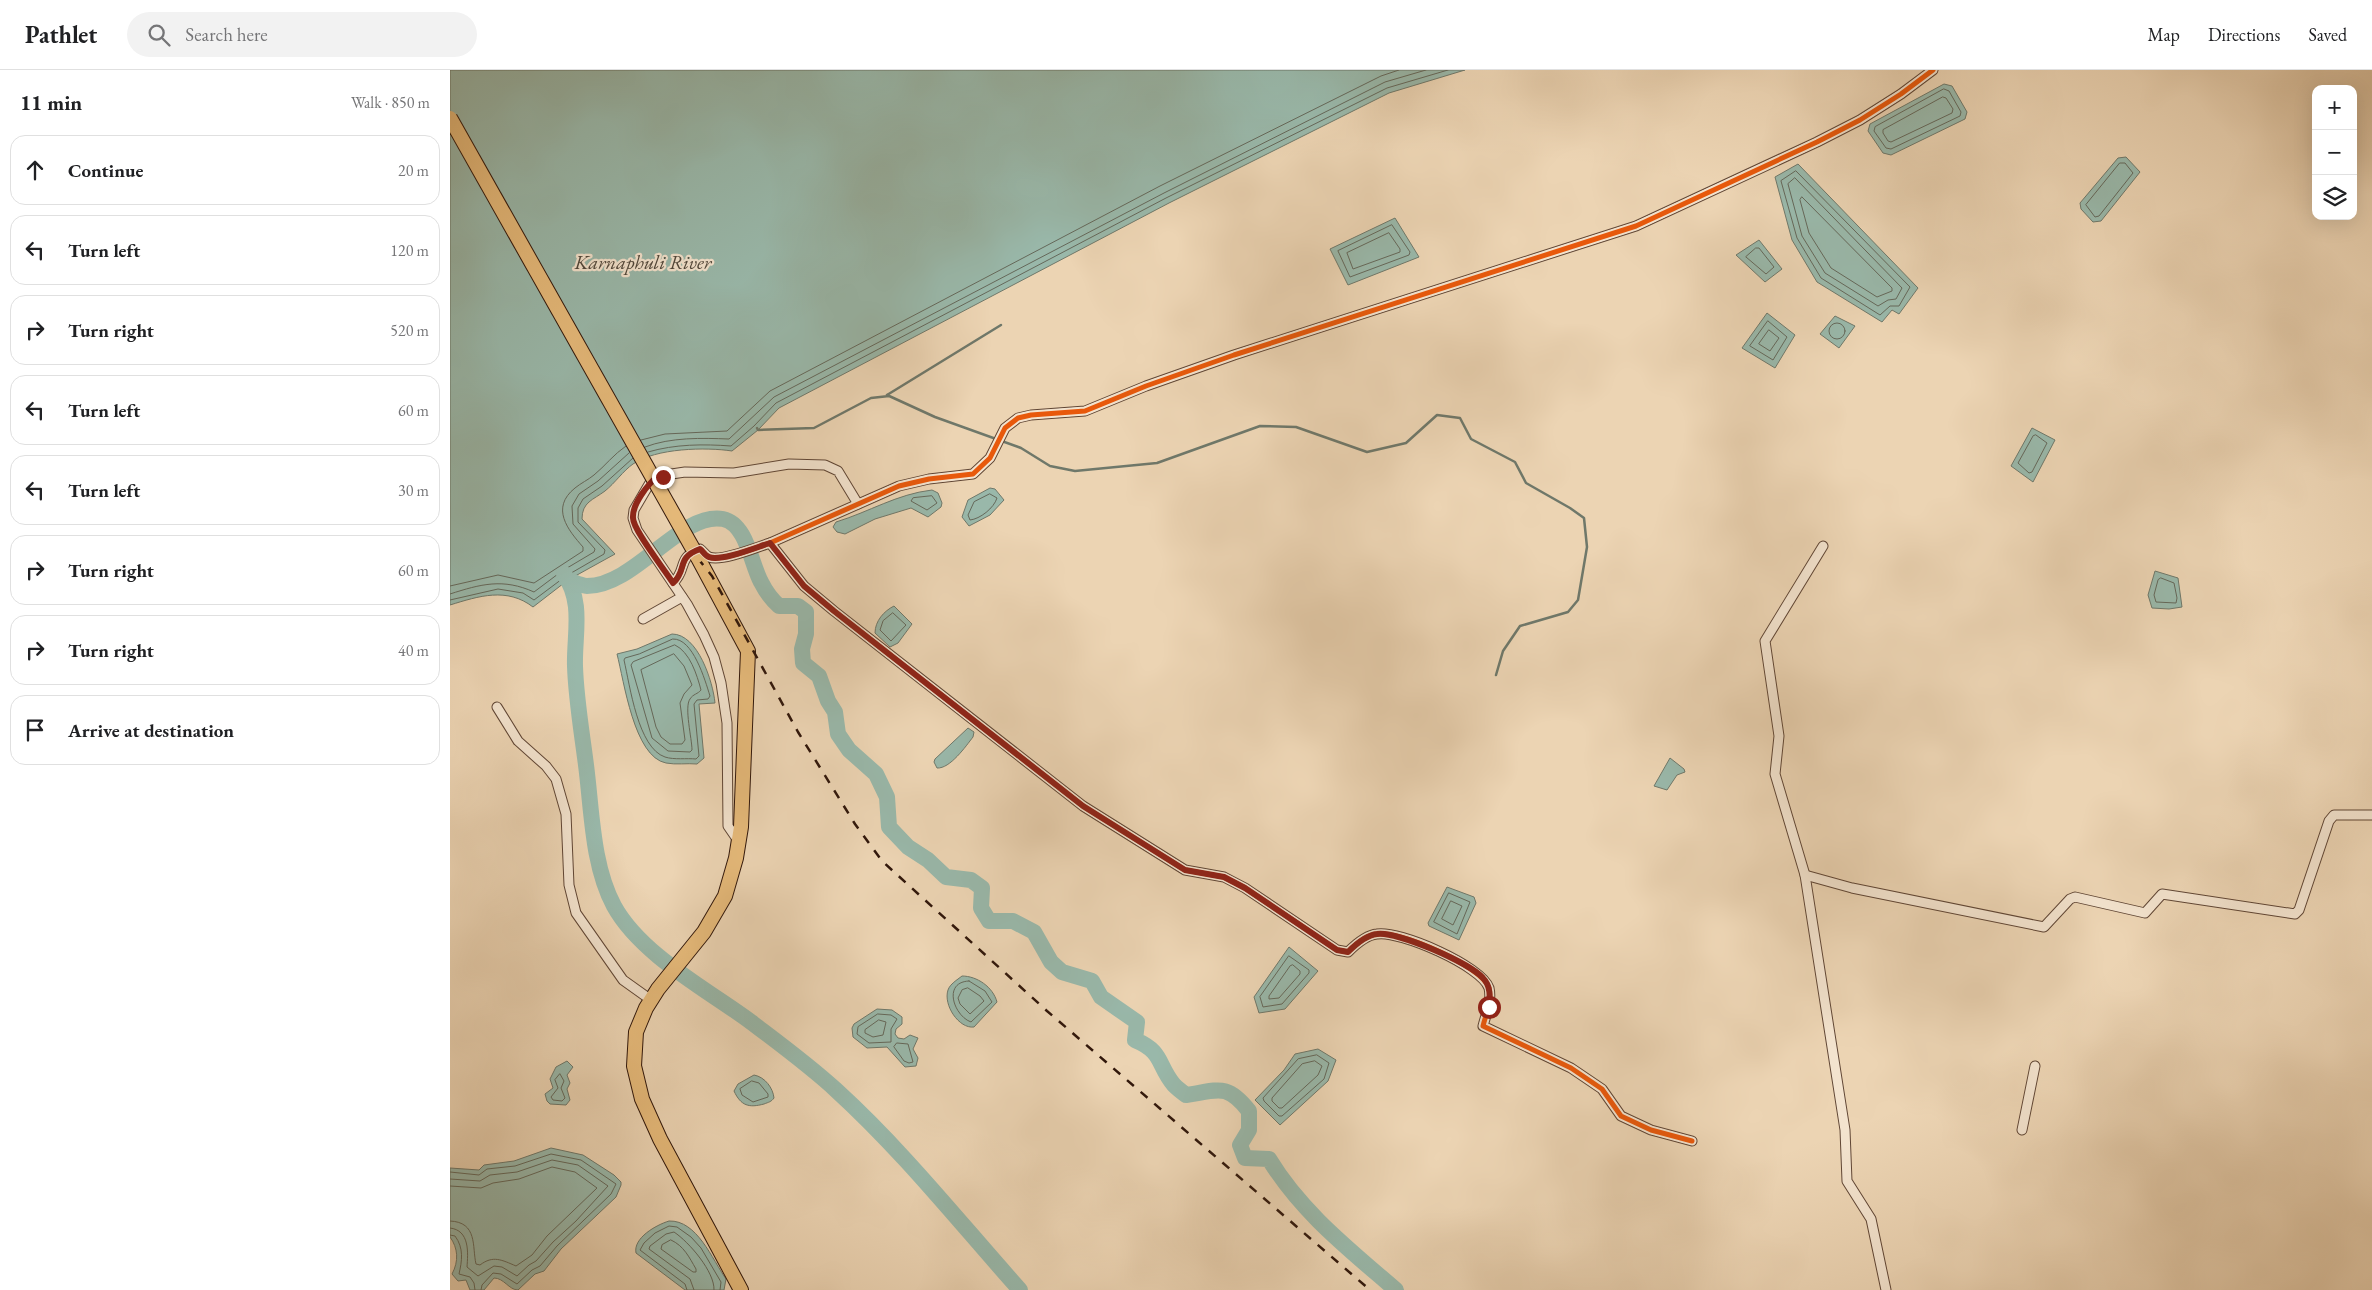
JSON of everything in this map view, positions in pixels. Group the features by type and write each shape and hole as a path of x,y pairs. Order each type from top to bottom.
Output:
{"highway":[{"path":"450,118 697,556 748,651 746,742 739,842 725,896 713,918 690,950 654,994 641,1018 633,1053 636,1079 660,1139 741,1290"}],"street":[{"path":"673,583 679,577 684,559 692,552 700,549 708,557 735,554 770,543 912,482 973,474 990,458 1005,428 1011,422 1031,415 1085,411 1146,386 1234,355 1636,226 1851,124 1901,94 1933,70"},
{"path":"739,842 728,826 728,746 725,704 719,676 707,641 682,597 634,524 634,510 652,481 658,476 700,471 744,472 794,464 825,465 838,472 858,504"},
{"path":"770,543 804,586 1083,806 1185,870 1224,877 1245,888 1337,950 1348,952 1370,936 1386,933 1395,934 1476,971 1484,979 1490,994 1483,1026 1571,1068 1602,1089 1621,1116 1651,1130 1692,1141"},
{"path":"1822,546 1765,641 1779,736 1775,774 1805,875 1845,1130 1847,1181 1871,1219 1886,1290"},
{"path":"643,619 682,597"},
{"path":"497,707 518,741 546,766 556,779 566,814 569,885 576,913 623,980 654,994"},
{"path":"1805,875 1852,888 2044,927 2074,897 2145,913 2162,894 2295,914 2329,821 2334,816 2372,816"},
{"path":"2022,1130 2035,1066"}],"water":[{"name":"Karnaphuli River","path":"450,70 1465,70 1389,93 1169,203 779,408 758,430 732,451 709,449 681,450 655,455 633,464 605,491 589,502 582,513 582,519 615,554 568,580 533,607 513,597 503,595 482,596 450,605"},
{"path":"1944,84 1952,86 1967,112 1965,119 1891,155 1883,153 1868,131 1870,124"},
{"path":"2126,157 2140,172 2101,221 2093,222 2081,209 2080,203 2118,158"},
{"path":"1798,164 1918,288 1899,314 1892,310 1882,322 1817,282 1792,240 1775,177"},
{"path":"1395,218 1419,257 1348,285 1330,249"},
{"path":"1759,240 1782,269 1765,282 1736,255"},
{"path":"1767,313 1795,335 1775,368 1742,348"},
{"path":"1835,316 1855,326 1839,348 1820,334"},
{"path":"2032,428 2055,440 2033,482 2011,466"},
{"path":"990,488 995,489 1004,500 990,515 969,526 962,517 968,500"},
{"path":"932,490 938,493 942,503 941,507 928,517 911,508 875,519 845,534 837,532 833,527 836,522 895,499"},
{"path":"2155,571 2178,578 2182,607 2169,609 2152,608 2148,595"},
{"path":"894,606 912,624 898,643 890,647 875,633 875,629 881,617"},
{"path":"672,634 681,636 697,650 714,694 715,703 699,704 704,758 697,764 666,763 655,758 646,747 638,733 632,716 617,654 637,649"},
{"path":"968,728 974,732 973,737 952,761 947,765 937,768 934,762 935,759"},
{"path":"1670,758 1684,769 1685,772 1677,775 1667,790 1654,786"},
{"path":"1447,887 1474,897 1476,903 1459,940 1429,926 1428,923"},
{"path":"1289,947 1318,971 1285,1009 1259,1013 1254,997"},
{"path":"962,976 984,983 992,992 997,1002 974,1027 968,1027 958,1020 950,1009 948,1002 949,988"},
{"path":"877,1009 892,1010 902,1017 902,1024 896,1029 895,1034 898,1038 904,1039 910,1035 918,1038 913,1049 918,1058 916,1066 905,1067 887,1047 867,1048 853,1037 852,1028 854,1024"},
{"path":"1318,1049 1336,1060 1328,1081 1280,1125 1255,1100 1284,1070 1295,1054"},
{"path":"567,1061 573,1067 567,1075 570,1083 567,1089 570,1100 566,1105 550,1104 545,1094 553,1088 550,1079 556,1067"},
{"path":"754,1075 765,1081 770,1087 774,1098 764,1104 750,1106 743,1103 734,1091 738,1084"},
{"path":"551,1148 583,1155 614,1175 621,1182 616,1197 561,1249 544,1271 535,1274 518,1290 494,1278 484,1290 470,1290 466,1280 458,1281 452,1274 457,1255 450,1237 450,1168 479,1170 484,1165 514,1161"},
{"path":"669,1221 679,1222 688,1227 703,1242 726,1279 724,1290 685,1290 636,1253 636,1247 642,1237 652,1229"}],"waterway":[{"path":"887,395 1001,325"},
{"path":"757,428 758,430 814,428 871,398 889,396 887,395 935,417 1021,448 1050,466 1075,471 1157,463 1260,426 1296,427 1367,452 1406,443 1437,415 1460,418 1471,439 1515,462 1526,483 1584,518 1587,547 1578,600 1568,612 1520,626 1503,651 1496,675"},
{"path":"568,580 587,586 605,583 640,563 691,526 707,520 723,519 731,522 738,528 743,536 757,574 771,598 779,606 798,606 806,612 806,634 802,649 803,663 819,676 828,701 835,712 838,734 849,750 876,774 887,797 889,827 908,847 928,860 946,877 971,880 982,888 981,908 989,921 1013,921 1034,932 1051,962 1062,972 1092,981 1101,997 1137,1022 1135,1040 1156,1054 1169,1078 1183,1093 1186,1095 1215,1090 1228,1092 1235,1096 1249,1111 1249,1130 1240,1145 1245,1158 1269,1159 1311,1213 1344,1245 1396,1290"},
{"path":"564,574 570,585 576,607 576,678 594,837 601,873 614,906 626,924 658,956 751,1022 805,1064 861,1113 908,1162 1020,1290"}],"railway":[{"path":"450,119 696,556 712,576 798,732 855,824 882,861 1047,1011 1370,1290"}],"cycle path":[{"path":"770,543 899,486 929,479 973,474 990,458 1005,428 1018,418 1031,415 1085,411 1146,386 1234,355 1636,226 1860,120 1901,94 1933,70"},
{"path":"673,583 688,556 700,549 709,557 715,558 740,553 770,543 804,586 1083,806 1185,870 1224,877 1245,888 1337,950 1348,952 1369,936 1388,934 1439,951 1456,960 1483,979 1489,988 1489,1003 1483,1026 1571,1068 1602,1089 1621,1116 1651,1130 1692,1141"}],"route":[{"path":"663,477 658,476 652,481 634,510 633,518 637,530 673,583 681,573 684,559 692,552 700,549 708,557 715,557 735,554 770,543 804,586 864,636 931,686 1083,806 1185,870 1224,877 1233,881 1272,905 1316,938 1343,953 1348,952 1370,936 1386,933 1395,934 1425,946 1476,971 1484,979 1488,987 1490,994 1489,1007"}]}
